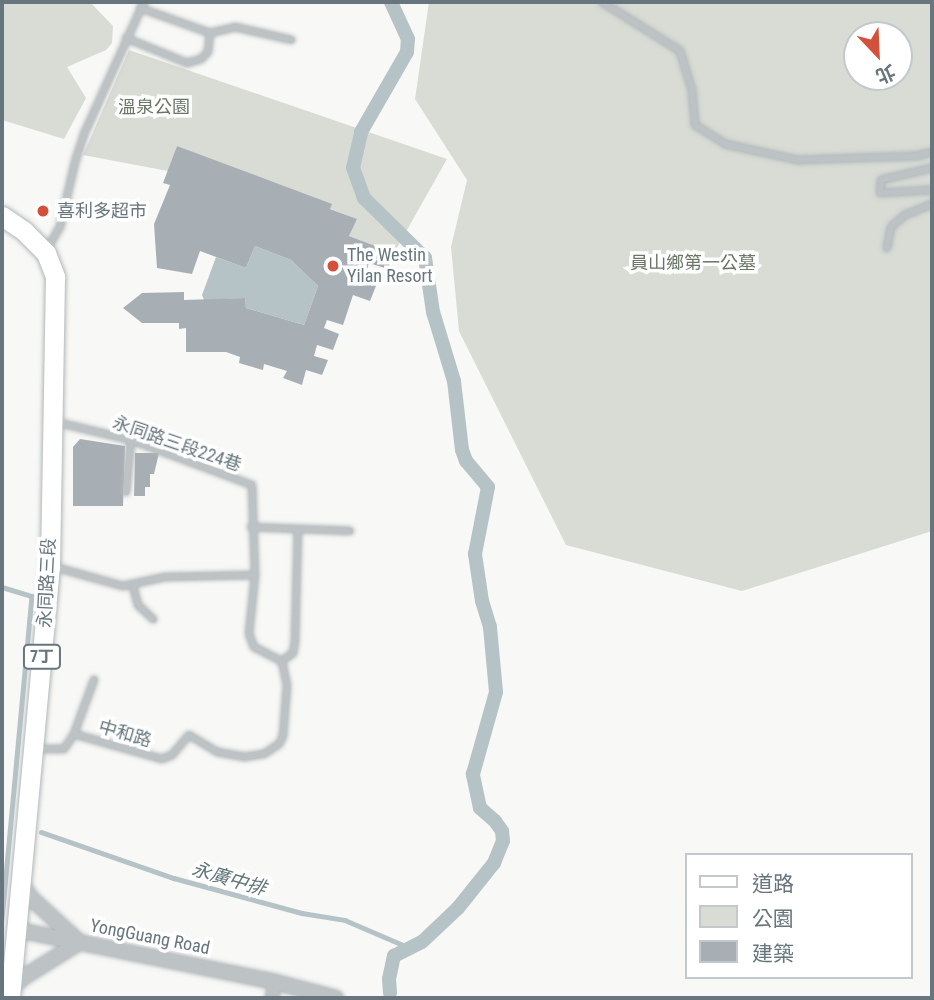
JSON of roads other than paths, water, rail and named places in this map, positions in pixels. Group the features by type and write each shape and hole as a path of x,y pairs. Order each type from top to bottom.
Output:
{"main road":[{"path":"2,216 24,231 46,253"},
{"name":"永同路三段","path":"11,994 50,566 54,277 46,253"}],"street":[{"path":"11,994 24,976 80,942 31,898 22,884"},
{"name":"YongGuang Road","path":"18,930 275,982 336,998"},
{"path":"272,998 275,982"}],"lane":[{"path":"601,2 680,51 692,90 695,125 724,144 798,160 916,156 932,152"},
{"path":"46,253 60,227 85,132 142,5 210,33 235,27 292,40"},
{"path":"126,38 187,63 201,59 208,52 210,33"},
{"path":"932,168 881,180 880,193 932,190"},
{"path":"887,248 891,227 905,215 932,204"},
{"name":"永同路三段224巷","path":"52,421 131,440 252,485 251,527"},
{"path":"126,492 131,440"},
{"path":"298,529 295,642 293,653 282,661 254,647 249,634 255,575 251,527 350,531"},
{"path":"50,566 123,586 165,577 255,575"},
{"path":"133,586 138,605 153,619"},
{"name":"中和路","path":"34,749 64,749 74,734 162,759 172,755 189,735 217,752 244,757 264,754 279,744 284,736 287,685 282,661"},
{"path":"74,734 94,680"}],"waterway":[{"path":"390,993 389,979 394,956 422,942 458,908 494,863 503,841 502,831 480,808 473,774 496,692 490,627 482,601 475,554 488,487 466,461 462,450 454,381 433,312 425,258 364,198 353,168 361,132 407,52 408,39 391,2"},
{"path":"2,587 32,596 2,921"},
{"name":"永廣中排","path":"41,832 174,878 302,913 345,920 410,948"}],"place":[{"name":"喜利多超市","path":"43,211"},
{"name":"The Westin Yilan Resort","path":"333,266"}],"park label":[{"name":"溫泉公園","path":"154,107"},
{"name":"員山鄉第一公墓","path":"693,263"}]}
